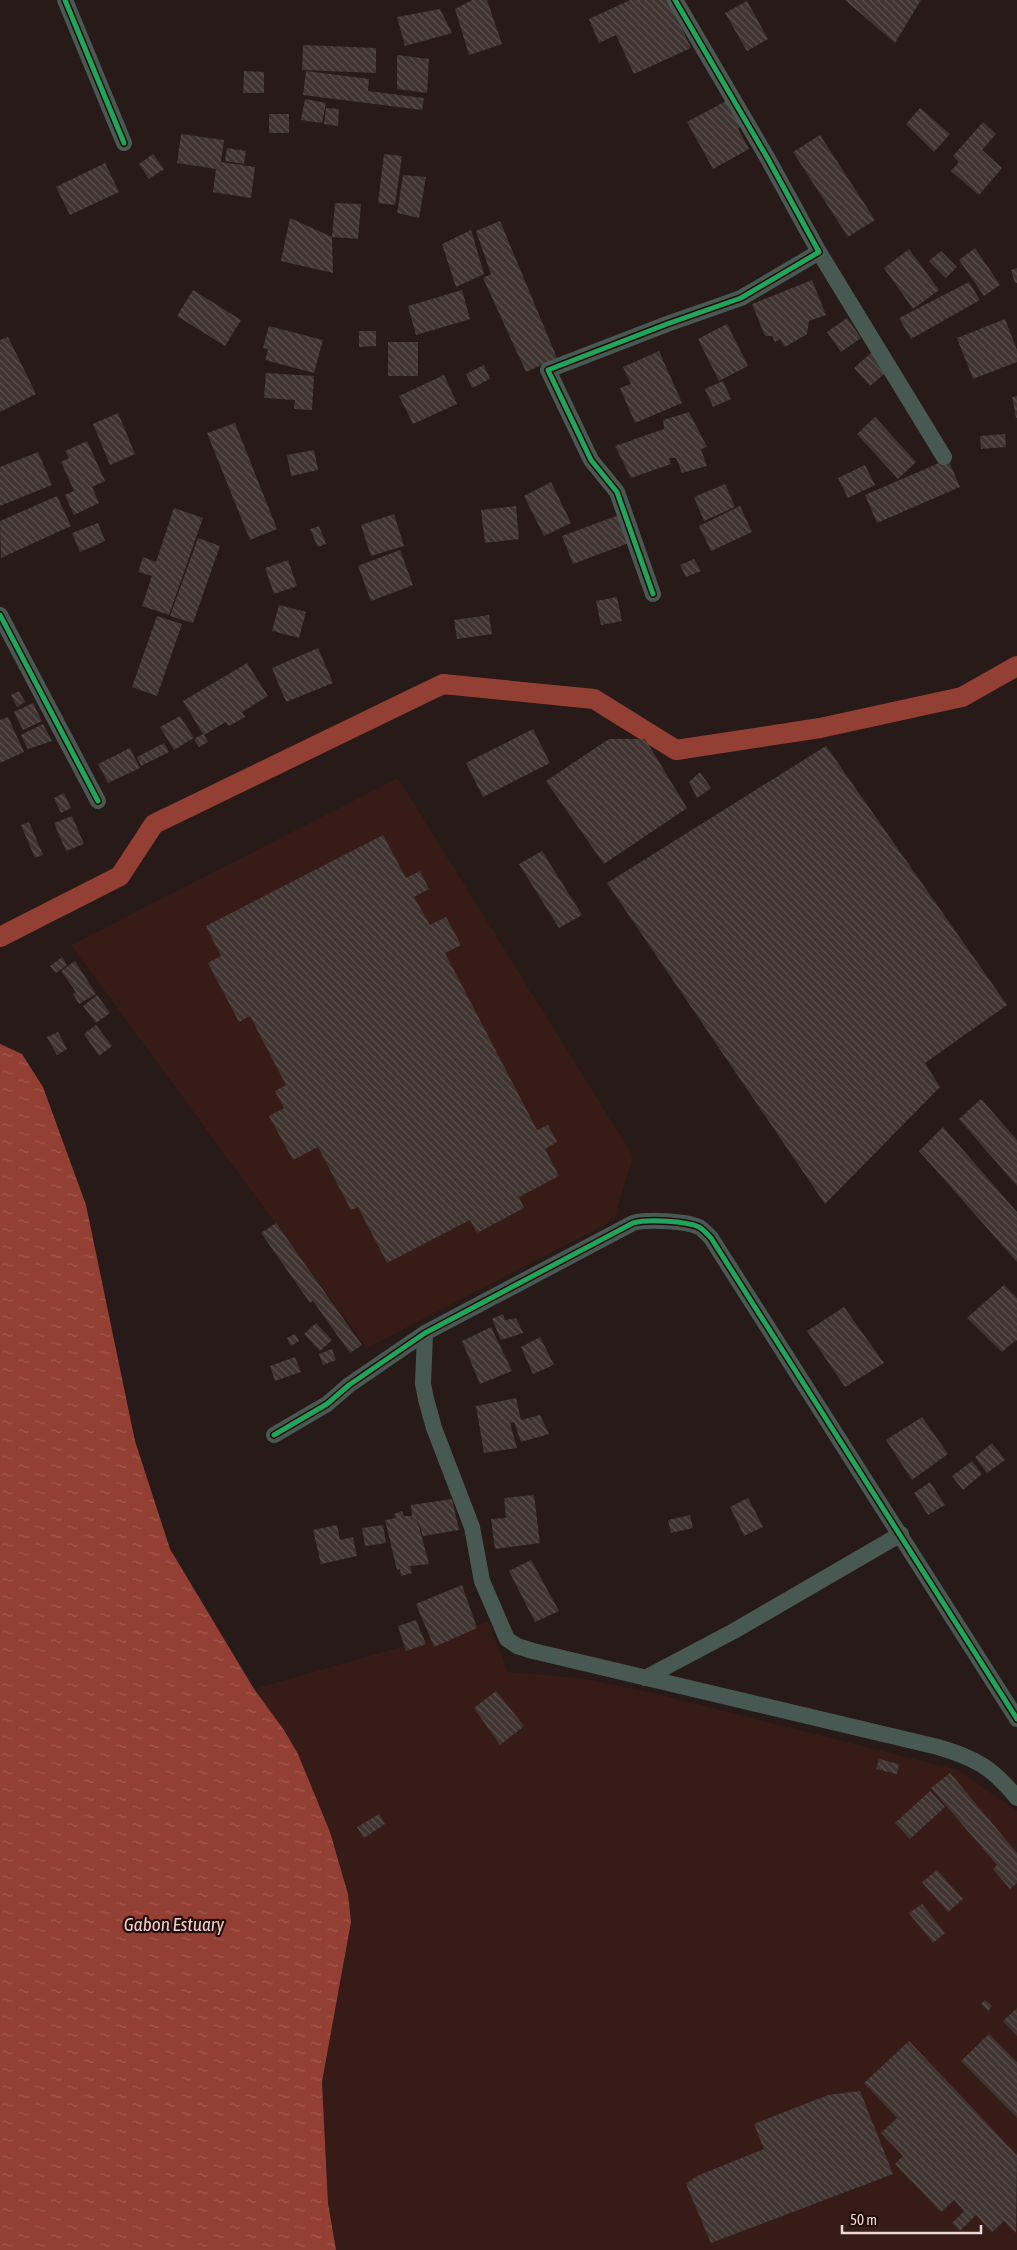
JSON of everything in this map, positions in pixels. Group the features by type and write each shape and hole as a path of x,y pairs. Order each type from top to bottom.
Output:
{"street":[{"path":"65,0 124,143"},
{"path":"675,0 768,159 819,252 944,456"},
{"path":"653,594 617,492 591,460 548,370 667,324 741,298 819,252"},
{"path":"0,615 98,801"},
{"path":"274,1436 327,1404 349,1385 425,1333 633,1223 644,1220 661,1221 699,1227 711,1238 1017,1719"},
{"path":"425,1333 423,1384 434,1428 472,1527 482,1581 497,1621 507,1639 517,1646 533,1651 938,1747 970,1757 992,1771 1017,1798"},
{"path":"645,1678 734,1631 900,1534"}],"shaded area":[{"path":"398,778 633,1156 614,1220 367,1348 71,945"},
{"path":"488,1622 508,1672 580,1678 653,1693 958,1770 1017,1811 1017,2250 336,2250 328,2203 322,2082 351,1922 348,1894 330,1832 298,1754 284,1730 254,1689"}],"water":[{"name":"Gabon Estuary","path":"0,1044 22,1054 43,1087 86,1205 135,1441 170,1549 254,1689 284,1730 298,1754 330,1832 348,1894 351,1922 322,2082 328,2203 336,2250 0,2250"}],"building":[{"path":"472,0 487,0 502,44 469,55 455,9"},
{"path":"630,0 669,0 691,48 634,74 616,35 599,43 589,19"},
{"path":"845,0 921,0 895,43"},
{"path":"747,1 768,39 747,51 725,13"},
{"path":"440,9 452,33 405,46 397,17"},
{"path":"303,45 376,48 376,73 302,70"},
{"path":"397,55 429,59 427,93 397,89"},
{"path":"244,71 264,72 264,93 243,93"},
{"path":"306,71 369,79 368,91 424,98 422,110 303,95"},
{"path":"305,99 326,103 322,123 301,120"},
{"path":"728,100 742,124 738,129 749,149 713,169 687,122"},
{"path":"326,108 339,109 338,126 324,124"},
{"path":"920,108 950,134 934,152 906,124"},
{"path":"269,114 289,114 289,133 269,133"},
{"path":"983,122 996,134 982,150 1002,168 979,195 951,171 959,162 953,156"},
{"path":"181,134 224,140 221,162 255,167 251,198 213,192 216,169 177,163"},
{"path":"820,135 875,220 848,237 793,152"},
{"path":"227,148 246,151 244,164 225,161"},
{"path":"153,154 164,169 149,179 139,164"},
{"path":"384,154 402,156 395,205 378,203"},
{"path":"105,163 119,192 70,215 56,187"},
{"path":"403,175 426,177 419,218 397,213"},
{"path":"335,203 361,204 358,239 332,237"},
{"path":"290,218 332,237 333,273 281,261"},
{"path":"500,221 557,358 526,372 483,278 491,274 476,231"},
{"path":"471,230 484,274 456,287 442,244"},
{"path":"975,248 1000,285 984,296 959,260"},
{"path":"909,249 939,290 913,309 884,268"},
{"path":"941,251 957,267 946,278 929,261"},
{"path":"1017,268 1017,283 1015,283 1011,270"},
{"path":"812,280 826,315 809,321 807,334 785,347 780,339 775,342 772,336 765,336 752,304"},
{"path":"969,282 980,300 911,339 899,318"},
{"path":"193,290 241,320 225,346 177,316"},
{"path":"462,290 470,319 416,335 408,306"},
{"path":"847,318 861,338 841,352 827,332"},
{"path":"1005,319 1017,350 1017,362 973,379 957,338"},
{"path":"727,324 748,366 719,381 698,339"},
{"path":"269,326 323,340 314,373 265,360 268,349 263,348"},
{"path":"359,331 376,331 376,346 359,347"},
{"path":"8,337 36,394 0,412 0,340"},
{"path":"388,342 418,342 418,376 388,376"},
{"path":"659,351 682,403 635,423 620,388 631,384 623,367"},
{"path":"871,353 888,371 870,386 854,368"},
{"path":"484,365 490,379 472,388 466,374"},
{"path":"266,373 314,376 312,410 294,409 295,400 264,398"},
{"path":"444,375 457,404 413,424 399,396"},
{"path":"723,381 731,399 713,407 705,389"},
{"path":"1017,396 1017,418 1016,418 1012,397"},
{"path":"689,412 707,447 701,449 707,466 682,473 676,458 669,458 671,464 631,478 615,446 664,429 663,420"},
{"path":"118,413 135,454 110,465 93,424"},
{"path":"875,417 916,462 898,479 857,434"},
{"path":"235,423 277,529 250,540 207,433"},
{"path":"1005,434 1006,447 981,449 980,436"},
{"path":"87,441 105,481 92,487 99,503 74,515 65,495 74,491 61,462 69,458 65,451"},
{"path":"314,450 318,470 291,476 287,455"},
{"path":"38,452 52,485 0,506 0,467"},
{"path":"948,459 960,487 877,523 865,495"},
{"path":"865,465 875,485 848,498 838,478"},
{"path":"551,482 571,523 544,536 524,496"},
{"path":"725,484 735,507 704,521 694,497"},
{"path":"57,496 71,526 1,558 0,521"},
{"path":"516,506 519,539 485,543 481,510"},
{"path":"740,506 752,532 711,551 699,526"},
{"path":"174,508 203,518 169,615 142,606 152,576 138,572 143,557 156,562"},
{"path":"394,514 404,546 371,556 361,525"},
{"path":"619,515 629,543 573,564 562,536"},
{"path":"98,523 105,541 80,552 72,533"},
{"path":"319,526 326,544 318,547 310,529"},
{"path":"198,538 220,546 193,623 170,616"},
{"path":"400,550 413,585 371,601 358,566"},
{"path":"694,559 701,571 686,577 680,565"},
{"path":"288,560 297,586 274,594 265,568"},
{"path":"617,597 622,621 601,625 596,601"},
{"path":"279,605 306,612 299,638 272,631"},
{"path":"489,615 492,634 457,639 454,620"},
{"path":"157,616 182,624 157,696 132,687"},
{"path":"318,648 333,683 286,702 272,668"},
{"path":"247,663 268,696 242,712 245,717 229,726 226,722 204,735 208,742 199,747 194,739 203,734 183,701"},
{"path":"19,691 25,702 17,707 11,695"},
{"path":"33,703 42,721 23,730 14,712"},
{"path":"180,716 194,738 174,750 160,727"},
{"path":"8,717 24,752 0,763 0,720"},
{"path":"43,724 52,741 28,749 21,735"},
{"path":"533,729 550,763 483,797 466,763"},
{"path":"609,739 645,739 687,808 604,864 546,781"},
{"path":"164,743 169,752 141,766 137,757"},
{"path":"826,746 1007,1005 925,1063 940,1087 825,1204 607,883"},
{"path":"130,748 140,768 108,783 98,764"},
{"path":"700,772 711,788 697,798 689,782"},
{"path":"64,793 71,808 61,813 54,798"},
{"path":"72,816 84,844 66,851 54,823"},
{"path":"29,822 43,855 35,858 21,825"},
{"path":"383,835 406,878 420,871 429,889 414,897 430,925 446,917 461,945 445,953 537,1130 548,1125 557,1142 545,1149 559,1176 519,1197 524,1208 477,1233 470,1220 387,1263 358,1207 351,1210 318,1147 293,1160 269,1116 284,1108 275,1091 286,1085 250,1016 239,1022 208,963 221,956 206,926"},
{"path":"542,851 582,915 559,928 519,864"},
{"path":"62,957 67,965 56,973 50,966"},
{"path":"75,961 96,994 79,1004 73,994 76,992 61,971"},
{"path":"97,995 110,1013 96,1023 83,1006"},
{"path":"96,1025 112,1046 99,1056 84,1034"},
{"path":"58,1032 67,1049 57,1055 47,1037"},
{"path":"981,1099 1017,1140 1017,1186 959,1119"},
{"path":"943,1127 1017,1212 1017,1262 919,1151"},
{"path":"276,1223 362,1345 350,1353 313,1301 310,1303 261,1233"},
{"path":"1004,1285 1017,1298 1017,1341 1002,1352 967,1318"},
{"path":"844,1307 884,1363 845,1387 807,1331"},
{"path":"503,1314 505,1320 516,1318 523,1333 501,1340 492,1319"},
{"path":"316,1323 332,1340 320,1351 304,1334"},
{"path":"491,1327 512,1371 480,1384 462,1341"},
{"path":"295,1334 299,1341 291,1346 287,1338"},
{"path":"540,1337 554,1365 533,1374 521,1347"},
{"path":"332,1349 336,1360 323,1365 319,1354"},
{"path":"295,1357 301,1372 275,1381 270,1366"},
{"path":"516,1398 521,1420 540,1415 549,1434 521,1442 514,1422 510,1423 517,1448 484,1453 476,1406"},
{"path":"922,1417 948,1454 912,1480 886,1440"},
{"path":"992,1443 1005,1460 987,1473 975,1457"},
{"path":"972,1461 982,1474 963,1490 952,1476"},
{"path":"930,1482 945,1505 928,1515 914,1493"},
{"path":"534,1495 540,1543 495,1549 491,1519 506,1518 504,1498"},
{"path":"748,1498 763,1527 744,1536 730,1507"},
{"path":"452,1499 459,1530 423,1536 416,1515 429,1564 410,1566 412,1573 401,1576 400,1569 397,1570 385,1520 396,1518 394,1514 402,1511 404,1516 412,1516 411,1505"},
{"path":"690,1515 693,1528 671,1533 668,1520"},
{"path":"337,1525 340,1540 353,1537 357,1556 321,1564 313,1530"},
{"path":"383,1525 386,1543 365,1546 362,1528"},
{"path":"531,1560 559,1611 535,1622 509,1571"},
{"path":"462,1585 477,1628 434,1647 416,1604"},
{"path":"416,1620 426,1644 406,1651 398,1626"},
{"path":"496,1691 524,1726 500,1745 474,1708"},
{"path":"879,1759 899,1764 897,1774 876,1769"},
{"path":"950,1773 1017,1853 1017,1883 1010,1889 993,1869 997,1865 931,1788"},
{"path":"930,1791 945,1807 910,1839 895,1823"},
{"path":"379,1814 385,1824 364,1838 357,1827"},
{"path":"937,1870 963,1899 948,1912 922,1882"},
{"path":"922,1904 945,1933 933,1943 909,1913"},
{"path":"985,2000 992,2006 988,2011 981,2004"},
{"path":"1017,2008 1017,2036 1003,2021"},
{"path":"989,2034 1017,2062 1017,2118 961,2061"},
{"path":"909,2041 1017,2155 1016,2233 1004,2221 992,2232 976,2215 960,2231 952,2223 964,2211 954,2200 941,2212 895,2164 903,2156 881,2133 897,2118 864,2083"},
{"path":"860,2091 893,2174 711,2243 686,2184 697,2176 764,2149 754,2124 828,2095"}],"waterway":[{"path":"0,937 120,876 154,824 443,684 594,699 676,750 820,728 962,697 1017,666"}],"cycle path":[{"path":"65,0 124,143"},
{"path":"653,594 617,492 591,460 548,370 667,324 741,298 819,252 768,159 675,0"},
{"path":"0,615 98,801"},
{"path":"274,1435 327,1404 349,1385 425,1333 633,1223 667,1221 699,1227 711,1238 1017,1719"}]}
